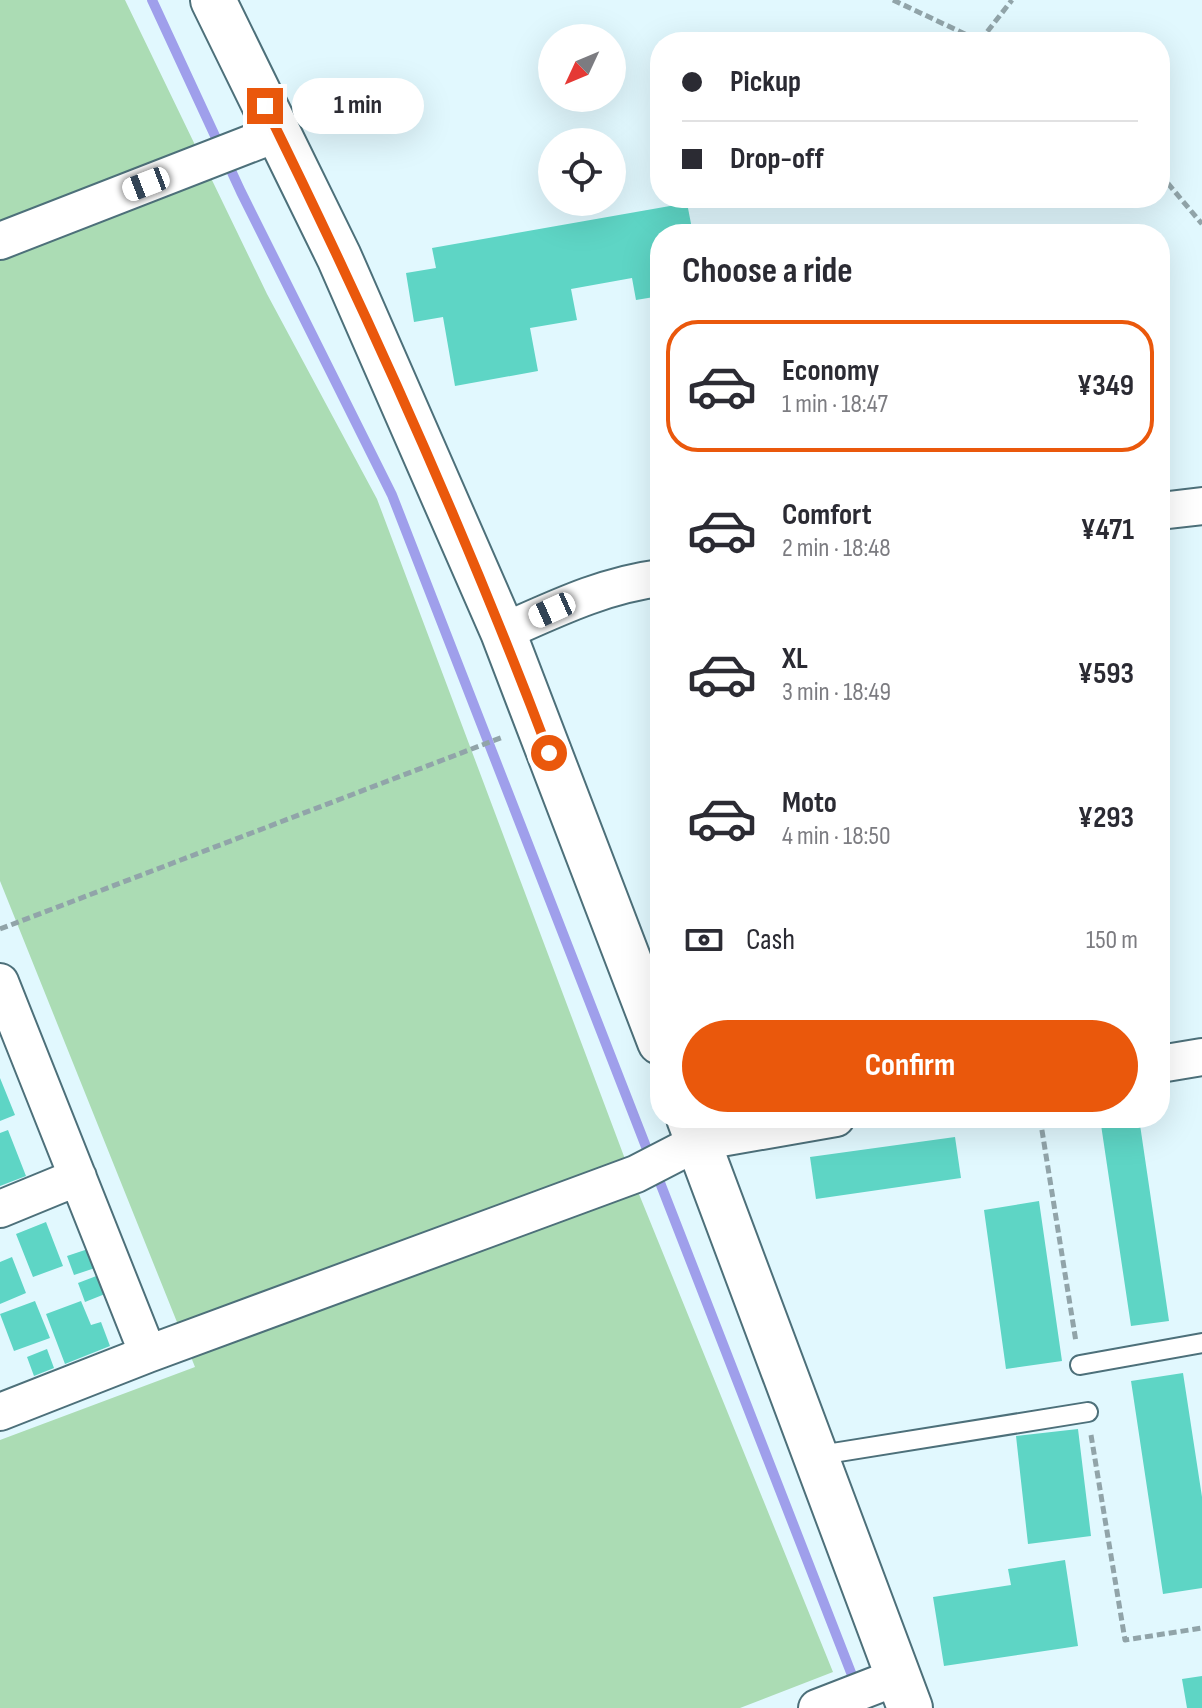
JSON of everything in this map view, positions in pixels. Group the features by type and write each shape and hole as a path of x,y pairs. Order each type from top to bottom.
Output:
{"street":[{"path":"213,0 261,140 339,257 503,632 650,1016"},
{"path":"0,241 261,140"},
{"path":"1170,510 1202,506"},
{"path":"503,632 577,599 626,582 650,579"},
{"path":"0,982 8,1023 78,1177 148,1354"},
{"path":"1170,1062 1202,1057"},
{"path":"0,1412 148,1354 636,1174 686,1138 761,1128"},
{"path":"686,1138 814,1456 897,1689 830,1703"},
{"path":"0,1209 78,1177"}],"lane":[{"path":"1080,1365 1202,1343"},
{"path":"814,1456 1088,1412"}],"path":[{"path":"893,0 960,32"},
{"path":"988,32 1012,0"},
{"path":"1170,186 1202,224"},
{"path":"0,929 509,735"}],"green space":[{"path":"0,0 125,0 267,294 377,499 628,1167 833,1672 740,1708 0,1708 0,1440 195,1367 0,881"}],"building":[{"path":"659,208 688,208 691,224 650,224 650,298 636,300 632,278 571,289 577,320 530,328 538,371 455,386 443,317 414,322 406,273 436,268 432,248"},
{"path":"0,1078 15,1115 0,1121"},
{"path":"1101,1128 1140,1128 1169,1321 1131,1326"},
{"path":"8,1130 26,1176 0,1186 0,1133"},
{"path":"955,1137 961,1178 816,1199 810,1157"},
{"path":"1039,1201 1062,1361 1006,1369 984,1210"},
{"path":"46,1222 63,1266 33,1277 16,1234"},
{"path":"88,1249 95,1268 74,1275 67,1256"},
{"path":"12,1257 26,1293 0,1304 0,1262"},
{"path":"99,1275 105,1294 85,1302 78,1283"},
{"path":"35,1301 50,1338 14,1351 0,1314"},
{"path":"81,1301 91,1325 101,1322 110,1346 65,1364 46,1314"},
{"path":"47,1349 54,1368 34,1376 27,1357"},
{"path":"1183,1373 1202,1497 1202,1588 1163,1594 1131,1381"},
{"path":"1078,1429 1091,1536 1028,1544 1016,1436"},
{"path":"1065,1560 1078,1646 944,1666 933,1597 1011,1585 1008,1569"},
{"path":"1202,1676 1202,1708 1187,1708 1182,1679"}],"waterway":[{"path":"152,0 241,192 392,495 857,1688"}],"route":[{"path":"265,106 352,286 503,632 549,753"}]}
